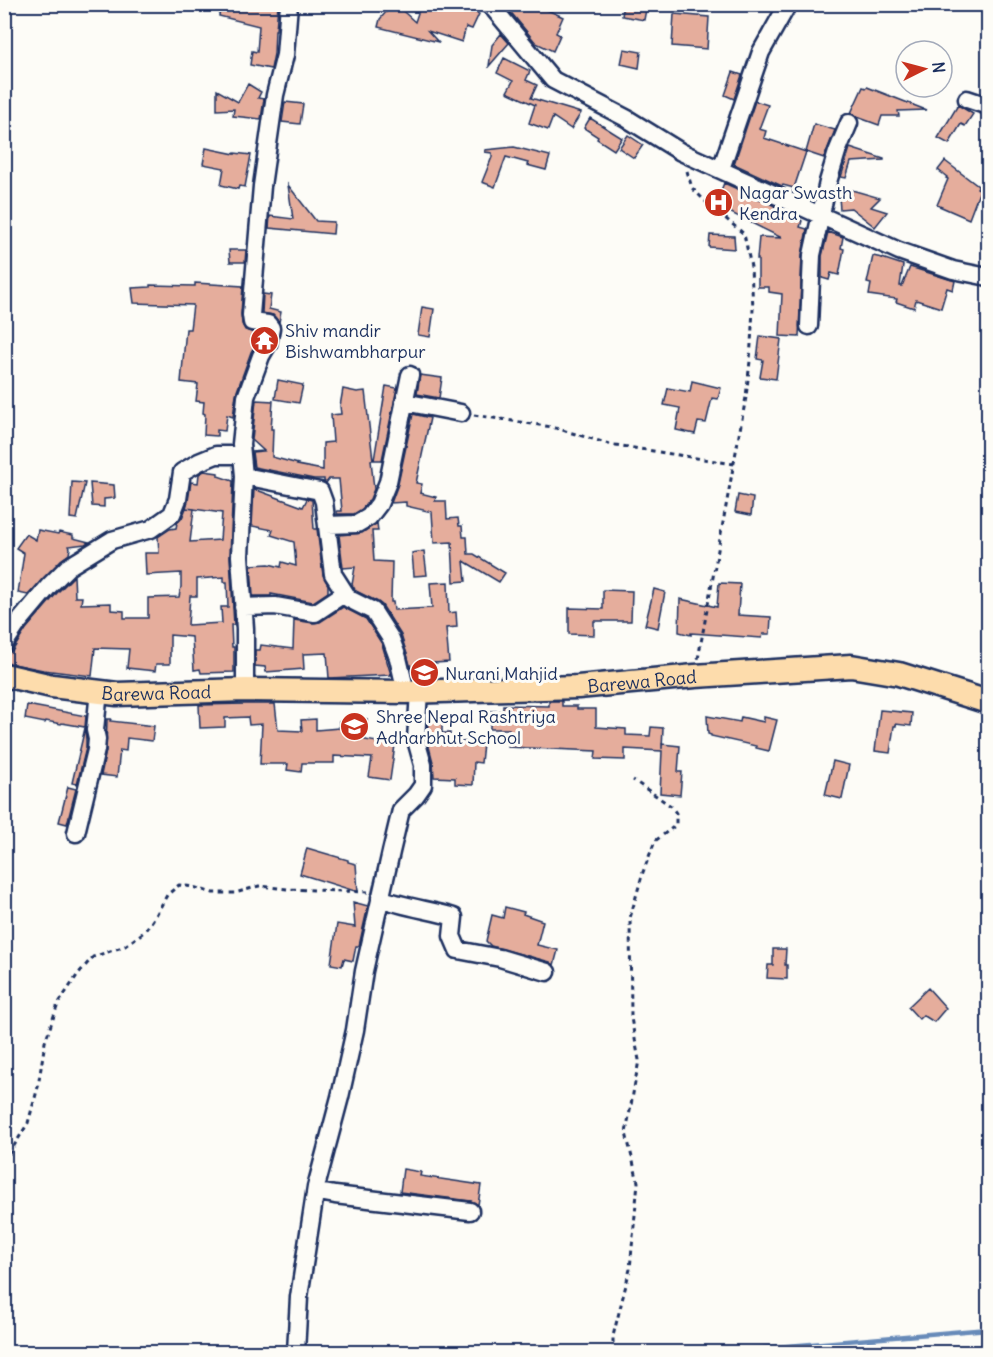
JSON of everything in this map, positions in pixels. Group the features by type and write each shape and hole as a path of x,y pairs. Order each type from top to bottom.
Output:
{"main road":[{"name":"Barewa Road","path":"4,675 52,686 117,694 245,690 412,692 578,687 695,676 851,666 898,674 988,702"}],"street":[{"path":"245,690 245,629 240,556 244,476 241,444 246,397 261,356 268,344 271,328 268,324 252,322 251,315 262,186 275,96 285,55 289,4"},
{"path":"721,169 761,52 788,4"},
{"path":"493,6 553,80 626,118 681,152 899,251 953,270 988,277"},
{"path":"967,99 988,106"},
{"path":"809,326 812,255 828,182 849,123"},
{"path":"327,525 357,524 369,517 379,504 388,482 410,375"},
{"path":"404,402 461,413"},
{"path":"4,645 24,616 68,567 112,540 151,529 172,514 178,499 182,472 216,455 242,455"},
{"path":"244,476 320,491 324,502 333,574 349,599 373,610 391,639 412,692 416,740 423,765 423,785 401,810 364,971 355,1030 340,1097 316,1187 298,1297 296,1353"},
{"path":"243,607 275,606 315,613 345,593"},
{"path":"76,833 96,750 95,730 99,692"},
{"path":"380,898 395,904 454,917 452,936 458,950 500,958 547,972"},
{"path":"316,1187 319,1192 335,1195 470,1211"}],"path":[{"path":"681,152 692,188 744,234 751,267 753,309 746,397 695,676"},
{"path":"461,413 552,427 609,444 734,464"},
{"path":"613,1353 613,1336 630,1269 638,1182 626,1133 639,1060 631,1018 630,918 643,872 655,841 676,825 676,813 671,806 633,780"},
{"path":"4,1162 28,1124 38,1087 45,1042 58,1004 78,974 93,957 125,946 144,932 167,896 179,885 213,893 235,893 259,886 373,892 380,898"}],"building":[{"path":"221,4 278,4 271,69 250,65 252,51 257,52 259,26 219,16"},
{"path":"393,4 415,22 421,4 451,9 454,4 459,4 479,14 472,29 466,27 462,42 428,31 438,42 378,27 380,19"},
{"path":"504,4 534,4 563,17 556,33 560,35 553,51 536,43"},
{"path":"624,4 647,4 644,20 622,16"},
{"path":"674,14 709,17 707,49 672,46"},
{"path":"501,34 509,43 489,66 492,45"},
{"path":"624,49 641,52 639,68 621,64"},
{"path":"504,58 530,71 526,80 537,85 531,98 581,113 571,129 553,117 548,130 529,123 535,105 507,92 513,81 497,73"},
{"path":"733,72 742,75 734,99 725,95"},
{"path":"248,84 261,92 258,98 264,99 261,119 233,116 234,109 217,110 217,90 238,102"},
{"path":"863,87 926,110 898,111 899,116 882,116 879,125 851,113"},
{"path":"755,101 768,105 759,129 766,131 764,138 806,152 794,188 782,186 734,164"},
{"path":"285,102 303,104 300,124 282,122"},
{"path":"958,105 973,114 965,126 961,124 949,144 938,138"},
{"path":"590,118 622,138 614,150 584,128"},
{"path":"814,124 835,130 824,158 806,152"},
{"path":"628,135 643,145 634,158 619,148"},
{"path":"514,147 550,156 546,170 506,157 495,187 482,182 492,157 492,153 485,152 485,150"},
{"path":"206,148 251,155 245,187 239,186 238,189 221,185 224,168 203,164"},
{"path":"850,148 884,160 851,162 846,178 841,177"},
{"path":"945,161 978,186 980,190 969,219 937,205 948,179 938,170"},
{"path":"724,183 775,206 774,209 802,221 800,227 807,229 802,255 799,337 780,336 782,294 769,292 769,287 758,287 759,237 782,238 719,207 725,195 720,193"},
{"path":"288,185 316,221 334,222 333,234 269,228 270,216 293,219"},
{"path":"838,186 880,198 871,207 887,212 875,227 851,208 840,209"},
{"path":"828,232 843,237 841,248 844,249 839,275 831,273 829,280 822,278 822,256"},
{"path":"710,235 734,236 735,249 709,247"},
{"path":"229,250 246,250 245,262 230,262"},
{"path":"873,256 903,265 900,286 910,267 955,281 953,290 947,288 941,308 916,300 914,308 896,302 897,299 869,295 871,284 867,283"},
{"path":"195,283 243,286 242,324 245,330 259,333 236,394 233,417 227,415 225,431 217,430 217,436 204,435 204,402 196,401 198,384 181,382 186,329 190,329 193,305 134,303 132,288 150,287 150,285 195,286"},
{"path":"263,294 271,295 269,309 281,312 279,322 273,315 262,313"},
{"path":"422,307 434,309 430,337 418,335"},
{"path":"760,336 781,339 776,379 760,377 763,360 757,359"},
{"path":"420,375 442,378 439,398 417,394"},
{"path":"278,380 303,385 299,403 275,399"},
{"path":"692,381 721,388 718,399 712,398 706,423 698,422 695,434 676,430 680,408 664,405 668,388 690,392"},
{"path":"386,386 397,388 382,460 374,460"},
{"path":"343,389 365,391 373,460 371,460 374,489 362,509 354,514 337,514 337,511 342,511 339,479 329,479 326,483 324,479 254,467 252,452 264,451 252,440 256,400 273,401 272,457 323,470 323,443 333,442 331,415 341,414"},
{"path":"413,414 430,418 416,483 422,484 420,493 436,497 435,501 446,501 447,519 458,518 459,526 462,526 463,537 467,537 468,554 474,554 505,573 499,582 464,561 466,581 454,582 452,542 434,543 432,512 406,506 406,502 391,503 398,484"},
{"path":"204,471 218,473 218,476 233,481 230,557 234,672 201,673 200,669 194,670 192,637 170,635 170,664 156,664 155,671 127,668 129,649 95,648 92,676 4,662 4,654 13,650 26,629 74,576 75,597 82,597 81,604 111,603 111,610 124,611 124,618 148,618 148,598 179,597 181,573 146,575 145,553 159,553 158,537 176,528 182,518 191,482 198,483 199,474","holes":["194,509 222,513 220,540 190,542","224,577 224,582 227,582 228,607 221,607 222,623 188,625 190,596 197,596 197,579"]},
{"path":"72,482 85,483 77,519 70,518"},
{"path":"90,483 114,485 115,498 104,499 104,507 92,506"},
{"path":"254,489 303,507 307,499 312,500 314,529 317,529 323,575 328,585 328,592 313,602 271,594 271,596 253,596 251,565 269,564 281,567 282,562 296,566 294,542 271,535 273,530 252,526"},
{"path":"738,495 753,498 751,515 735,512"},
{"path":"377,523 378,531 372,531 374,561 392,562 391,602 393,602 394,610 432,608 430,583 448,582 449,613 456,612 457,627 446,628 449,662 419,664 419,667 411,668 401,635 382,605 356,591 352,585 355,567 343,568 339,535 362,533"},
{"path":"38,530 73,535 73,538 89,542 69,546 69,554 28,595 18,593 24,553 16,548 26,534 36,540"},
{"path":"424,551 427,575 414,576 412,553"},
{"path":"719,583 740,584 738,615 771,617 770,634 763,634 762,638 691,633 691,635 679,632 680,599 717,607"},
{"path":"654,589 665,592 658,628 645,625"},
{"path":"603,590 632,591 631,621 594,621 594,635 569,634 569,608 603,609"},
{"path":"343,607 366,619 382,644 391,675 329,678 327,653 303,654 304,669 266,672 265,667 255,666 255,650 260,650 261,645 293,649 294,620 320,622"},
{"path":"549,701 562,701 562,706 577,706 577,709 596,709 596,727 626,729 626,735 650,736 651,727 663,728 662,744 680,746 678,772 682,772 680,795 660,793 662,751 625,749 625,760 595,759 596,751 508,747 509,729 490,729 490,711 503,711 503,705 549,706"},
{"path":"275,704 278,730 302,731 301,720 316,719 316,730 339,728 339,721 367,719 365,740 395,745 390,780 369,777 372,758 334,756 334,763 302,763 301,772 287,770 288,764 260,764 262,724 249,725 248,717 225,718 225,727 200,728 199,705"},
{"path":"27,705 86,716 85,727 25,719"},
{"path":"880,710 912,713 911,726 896,724 894,726 890,753 875,751"},
{"path":"707,716 740,722 741,717 764,722 764,717 777,720 769,751 711,736 708,734"},
{"path":"107,719 154,726 152,741 127,738 126,751 120,750 117,777 101,775 106,751"},
{"path":"428,720 442,720 442,733 450,733 450,741 483,743 481,763 474,762 473,785 455,784 455,778 434,777 427,739"},
{"path":"85,728 86,748 77,784 72,783"},
{"path":"833,761 849,765 842,799 825,795"},
{"path":"68,787 76,789 67,824 59,822"},
{"path":"307,848 356,864 358,892 300,874"},
{"path":"353,902 368,906 359,946 356,946 353,961 344,959 342,966 331,964 337,924 355,927"},
{"path":"505,907 524,912 523,914 543,921 537,945 558,950 554,965 491,946 486,941 492,915 503,918"},
{"path":"773,949 786,949 787,979 767,978 768,965 773,965"},
{"path":"928,988 946,1008 934,1022 923,1015 919,1019 908,1007"},
{"path":"403,1169 421,1172 420,1176 481,1185 478,1205 471,1201 400,1192"}],"waterway":[{"path":"718,1352 988,1329"}],"place":[{"name":"Nagar Swasth Kendra","path":"718,202"},
{"name":"Shiv mandir Bishwambharpur","path":"264,340"},
{"name":"Nurani Mahjid","path":"424,673"},
{"name":"Shree Nepal Rashtriya Adharbhut School","path":"355,726"}]}
